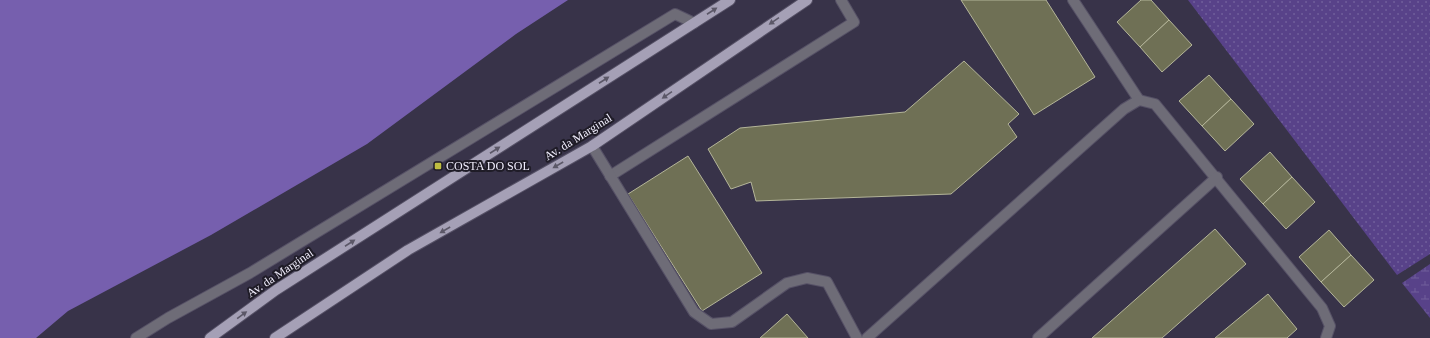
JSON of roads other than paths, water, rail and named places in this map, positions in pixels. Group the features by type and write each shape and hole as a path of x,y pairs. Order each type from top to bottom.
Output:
{"main road":[{"name":"Av. da Marginal","path":"210,338 282,286 730,0"},
{"name":"Av. da Marginal","path":"275,338 408,250 592,146 807,0"}],"street":[{"path":"610,176 854,22 841,0"},
{"path":"1073,0 1139,100 1155,104 1217,177 1322,308 1330,326 1326,338"},
{"path":"136,338 168,318 250,273 675,14 694,23"},
{"path":"867,338 1124,109 1139,100"},
{"path":"592,146 694,312 711,324 732,322 787,284 807,278 827,282 857,338"},
{"path":"1038,338 1217,177"}],"place":[{"name":"COSTA DO SOL","path":"438,166"}]}
